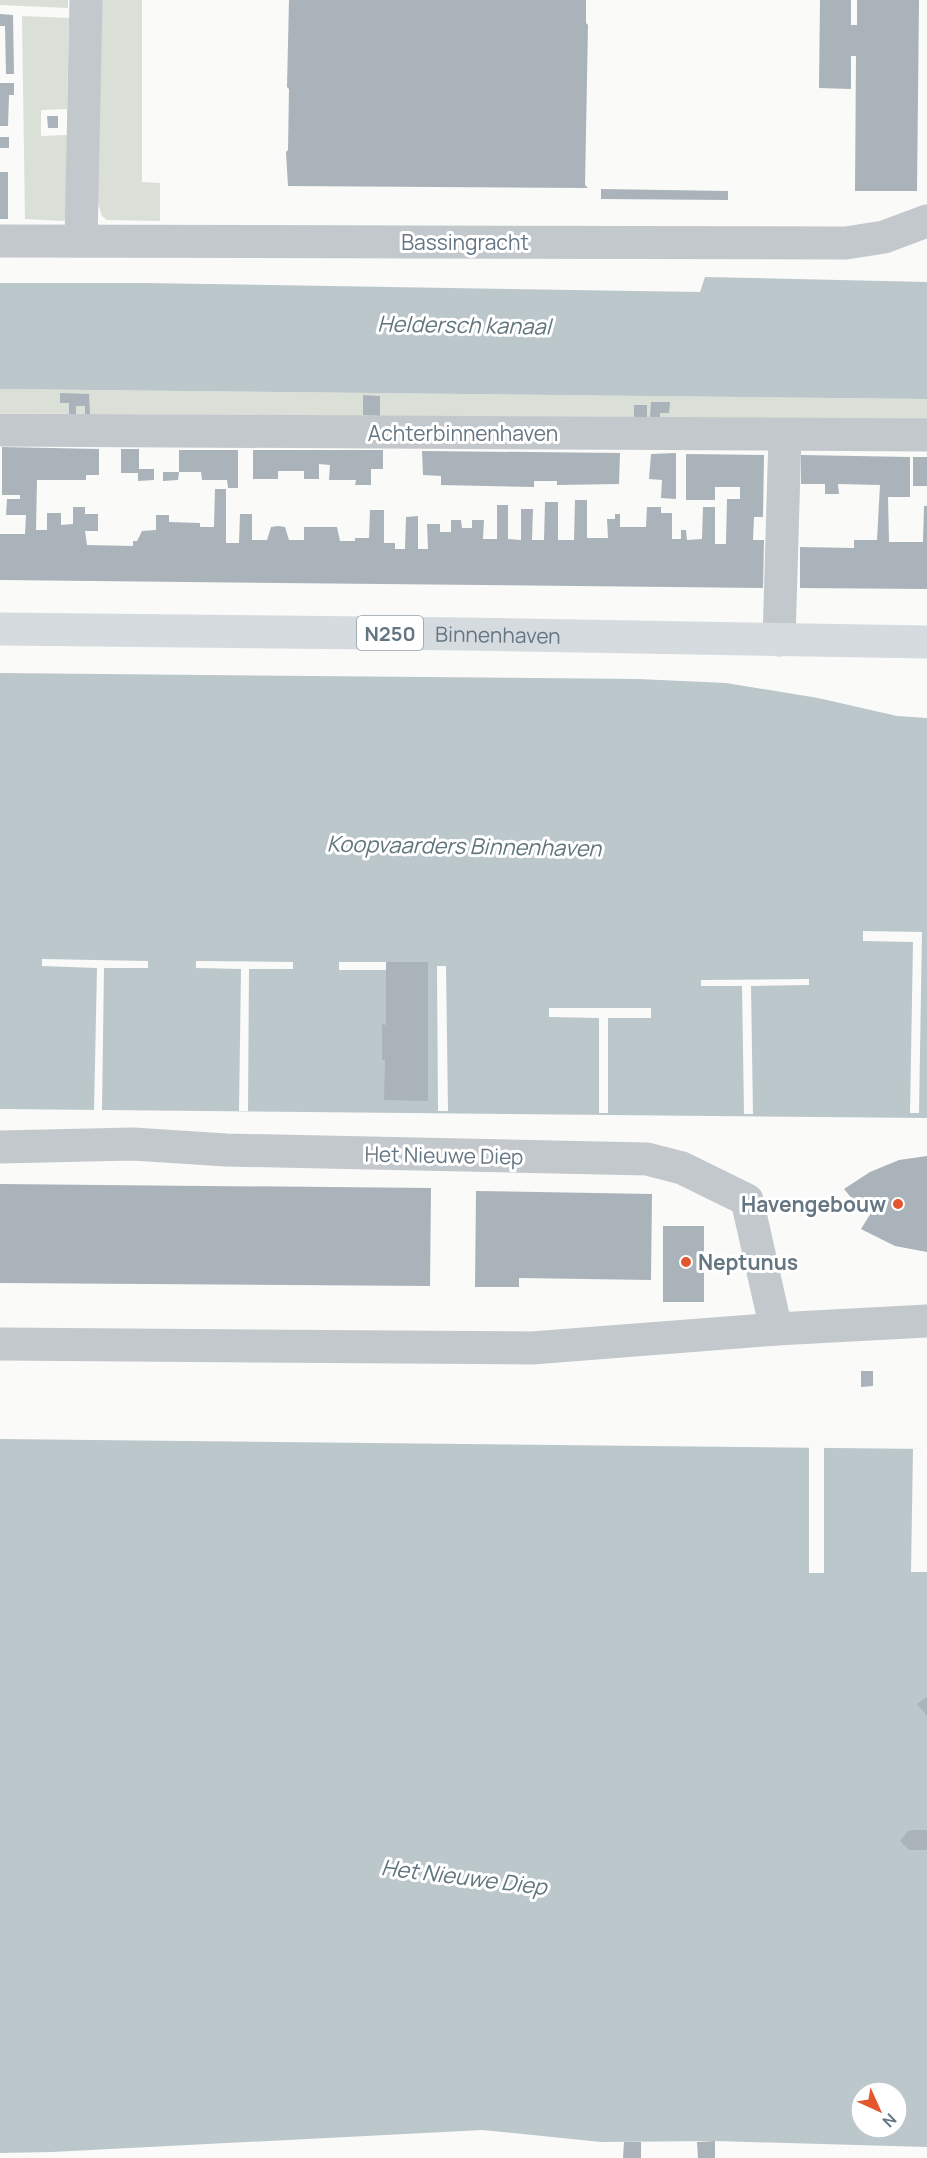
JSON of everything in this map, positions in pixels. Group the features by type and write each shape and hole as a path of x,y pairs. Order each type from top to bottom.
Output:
{"main road":[{"name":"Binnenhaven","path":"0,629 927,642"}],"street":[{"path":"81,241 86,0"},
{"name":"Bassingracht","path":"0,241 846,243 884,237 927,221"},
{"name":"Achterbinnenhaven","path":"0,430 927,435"},
{"path":"779,640 785,435"},
{"name":"Het Nieuwe Diep","path":"0,1147 133,1144 226,1150 647,1159 682,1168 747,1200 776,1329"},
{"path":"0,1344 532,1348 776,1329 927,1321"}],"shaded area":[{"path":"0,0 68,0 68,8 0,5"},
{"path":"100,0 142,0 142,182 160,183 160,221 107,220 102,216 97,201"},
{"path":"22,16 69,18 67,109 41,110 41,136 67,135 66,218 64,221 25,219"},
{"path":"0,389 927,399 927,423 0,413"}],"water":[{"name":"Heldersch kanaal","path":"705,277 927,282 927,399 0,389 0,283 144,283 700,292"},
{"name":"Koopvaarders Binnenhaven","path":"0,673 638,679 726,683 818,698 897,716 927,718 927,1118 0,1109"},
{"path":"0,1439 927,1449 927,2147 715,2141 601,2142 482,2130 0,2153"}],"pier":[{"path":"863,931 922,932 919,1113 910,1113 913,942 863,941"},
{"path":"42,959 148,961 148,968 104,968 102,1110 94,1110 97,968 42,966"},
{"path":"196,961 293,962 293,969 249,969 248,1111 239,1111 241,969 196,968"},
{"path":"339,962 386,962 386,970 339,970"},
{"path":"437,966 446,966 448,1111 438,1111"},
{"path":"809,979 809,985 751,986 753,1114 744,1114 742,986 701,986 701,980"},
{"path":"549,1008 651,1008 651,1018 608,1018 608,1113 599,1113 599,1018 549,1017"},
{"path":"809,1447 824,1447 824,1573 809,1573"},
{"path":"913,1449 927,1449 927,1572 911,1572"}],"building":[{"path":"289,0 586,0 586,23 588,25 585,185 588,188 288,186 286,152 288,150"},
{"path":"820,0 851,0 851,25 857,25 857,0 919,0 917,191 855,191 856,56 851,56 851,89 819,88"},
{"path":"0,14 13,15 14,74 6,74 5,26 0,26"},
{"path":"0,83 14,83 14,95 9,95 8,126 0,126"},
{"path":"47,116 58,116 58,128 48,128"},
{"path":"0,137 9,137 9,148 0,148"},
{"path":"0,172 8,172 8,219 0,219"},
{"path":"601,189 728,191 728,200 601,199"},
{"path":"60,393 89,394 90,414 85,414 85,406 76,406 76,414 69,414 69,403 60,403"},
{"path":"363,395 380,396 380,416 363,415"},
{"path":"651,402 670,402 669,413 660,413 660,417 650,417"},
{"path":"634,405 647,405 647,420 634,421"},
{"path":"2,447 99,449 99,475 86,475 86,480 37,480 36,530 47,530 47,513 61,513 61,525 73,524 73,507 85,507 85,514 98,514 98,531 85,531 87,545 133,546 133,541 137,541 142,531 156,530 156,515 169,515 169,522 200,523 200,527 214,527 215,489 226,489 226,543 239,543 240,514 252,514 252,540 267,540 271,527 278,526 285,527 289,540 304,540 304,527 337,527 340,541 355,541 355,538 369,538 370,510 384,510 384,543 395,543 395,549 405,549 406,517 418,516 418,549 428,549 427,524 440,524 440,532 451,532 451,520 461,520 462,528 472,528 472,520 484,520 483,539 497,539 497,505 508,505 508,539 521,540 521,509 533,509 532,540 544,540 545,502 558,502 558,540 574,540 575,500 587,500 587,538 608,538 607,519 615,519 615,514 620,514 620,527 646,527 647,507 661,507 661,513 672,513 672,539 681,539 681,530 686,530 687,540 702,539 703,507 715,507 715,544 726,544 727,499 740,499 740,487 715,487 715,500 686,500 686,454 764,455 763,517 754,517 753,540 764,540 763,588 0,580 0,534 25,534 26,515 6,515 7,499 20,499 20,495 2,495"},
{"path":"121,449 139,449 139,469 154,469 154,480 138,481 138,473 121,473"},
{"path":"179,450 238,450 238,488 228,488 227,480 202,480 201,472 179,472"},
{"path":"253,450 383,450 383,469 371,469 371,485 355,485 356,480 329,480 330,465 319,464 319,479 304,479 304,471 278,471 278,479 253,479"},
{"path":"422,451 620,453 619,484 557,485 557,481 534,481 534,487 441,485 441,476 423,475"},
{"path":"676,453 676,499 661,498 662,480 649,479 651,454"},
{"path":"801,455 910,457 910,497 888,497 889,542 923,542 924,506 927,506 927,589 800,588 800,547 854,548 854,540 877,540 880,485 838,484 839,494 825,494 825,484 801,484"},
{"path":"913,457 927,457 927,486 913,486"},
{"path":"163,472 179,472 178,480 163,481"},
{"path":"386,962 428,962 428,1101 384,1100 385,1060 382,1060 382,1024 386,1025"},
{"name":"Havengebouw","path":"927,1156 927,1252 895,1246 861,1229 874,1208 865,1202 859,1207 844,1189 870,1172 899,1160"},
{"path":"0,1184 431,1188 430,1286 0,1283"},
{"path":"476,1191 652,1194 651,1280 519,1278 519,1287 475,1287"},
{"path":"663,1226 704,1226 704,1302 663,1302"},
{"path":"861,1371 873,1371 873,1386 861,1387"},
{"path":"927,1697 927,1716 917,1704"},
{"path":"927,1830 927,1850 909,1850 900,1841 908,1831"},
{"path":"715,2141 715,2158 698,2158 697,2142"},
{"path":"624,2142 641,2142 641,2158 623,2158"}],"place":[{"name":"Havengebouw","path":"898,1204"},
{"name":"Neptunus","path":"686,1262"}]}
